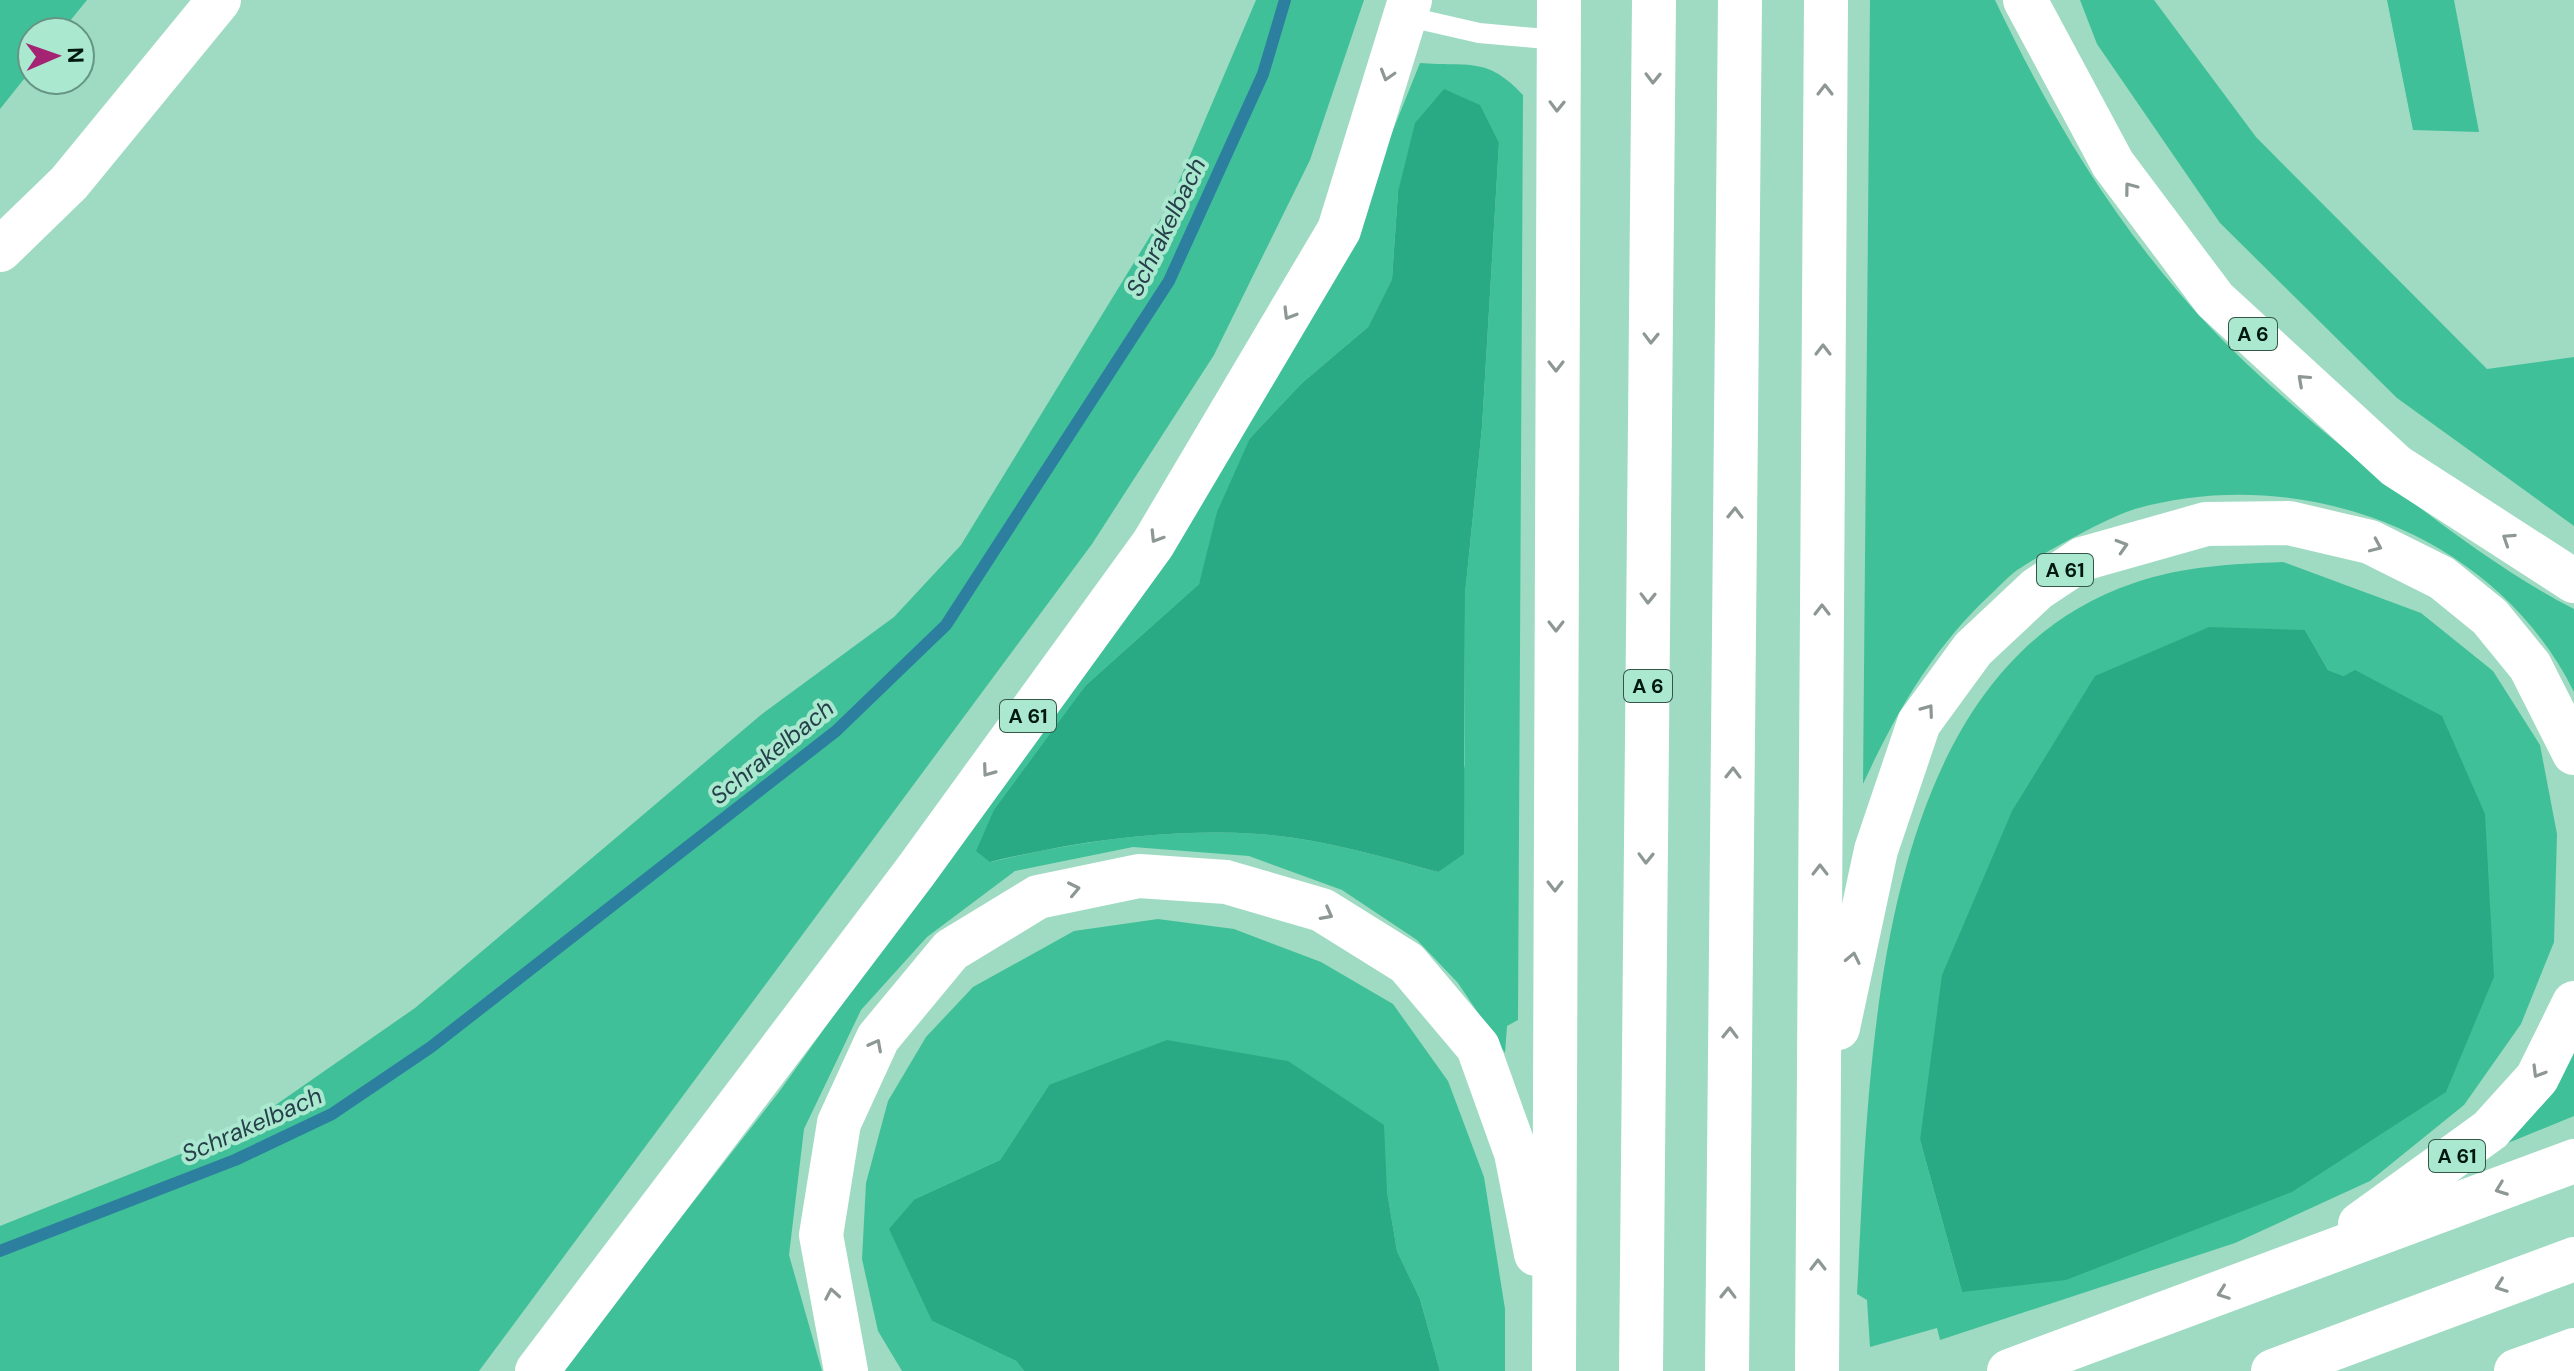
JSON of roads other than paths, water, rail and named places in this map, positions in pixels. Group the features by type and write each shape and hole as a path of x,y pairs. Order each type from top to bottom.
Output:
{"main road":[{"path":"0,250 69,183 219,0"},
{"name":"A 6","path":"1641,1371 1654,0"},
{"path":"1727,1371 1740,0"},
{"path":"1817,1371 1826,0"},
{"name":"A 6","path":"2025,0 2113,164 2215,300 2396,466 2574,581"},
{"name":"A 61","path":"537,1371 915,872 1153,544 1339,230 1407,8"},
{"path":"1554,1371 1559,20"},
{"name":"A 61","path":"1819,1116 1876,850 1919,723 1973,649 2037,589 2082,559 2206,524 2289,523 2370,542 2442,578 2490,617 2530,666 2574,753"},
{"path":"846,1371 821,1235 839,1123 878,1038 951,950 1038,897 1139,876 1226,882 1322,910 1407,963 1478,1047 1516,1153 1532,1244 1555,1306"},
{"name":"A 61","path":"2297,1266 2442,1168 2490,1130 2537,1078 2574,1003"},
{"path":"2009,1371 2574,1161"},
{"path":"2273,1371 2574,1259"},
{"path":"2516,1371 2574,1350"}],"lane":[{"path":"1407,8 1479,33 1559,20"}],"waterway":[{"name":"Schrakelbach","path":"0,1251 235,1160 332,1114 431,1047 836,731 946,625 1169,281 1263,74 1285,0"}]}
